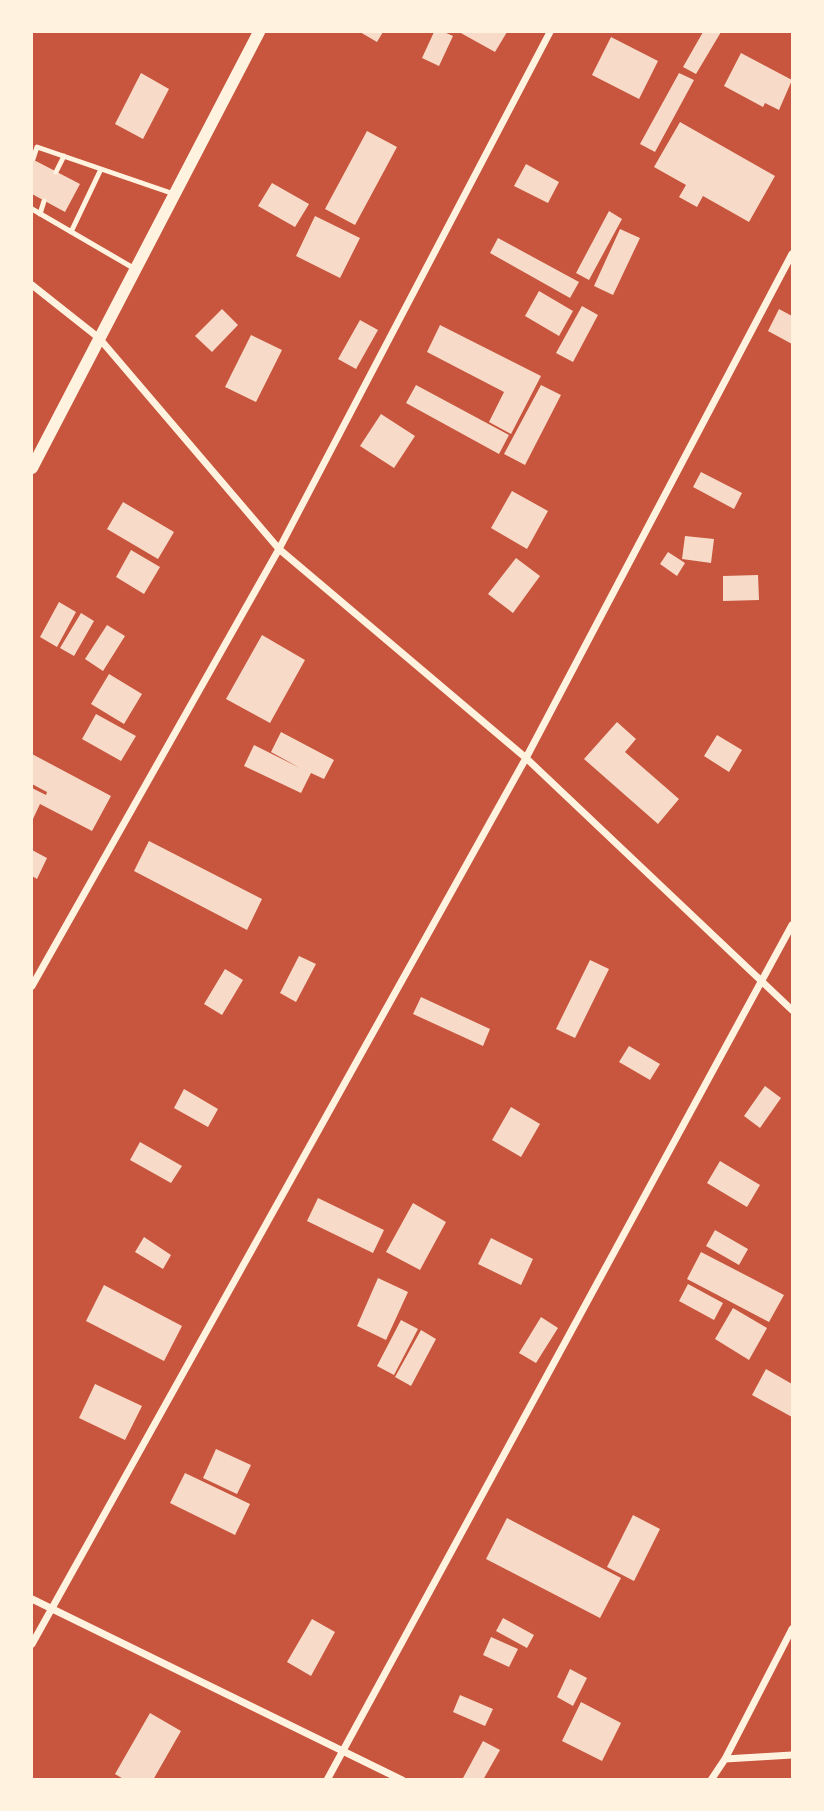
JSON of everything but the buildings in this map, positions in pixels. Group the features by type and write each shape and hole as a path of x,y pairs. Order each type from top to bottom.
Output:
{"street":[{"path":"32,468 260,32"},
{"path":"32,986 279,549 550,32"},
{"path":"32,1644 526,758 793,254"},
{"path":"32,285 99,338 279,549 526,758 793,1010"},
{"path":"327,1780 793,925"},
{"path":"32,1599 402,1780"},
{"path":"711,1780 793,1629"},
{"path":"724,1759 793,1755"}],"lane":[{"path":"33,159 37,147 175,194"},
{"path":"56,172 64,156"},
{"path":"71,232 101,169"},
{"path":"40,214 44,201"},
{"path":"32,209 135,269"}]}
